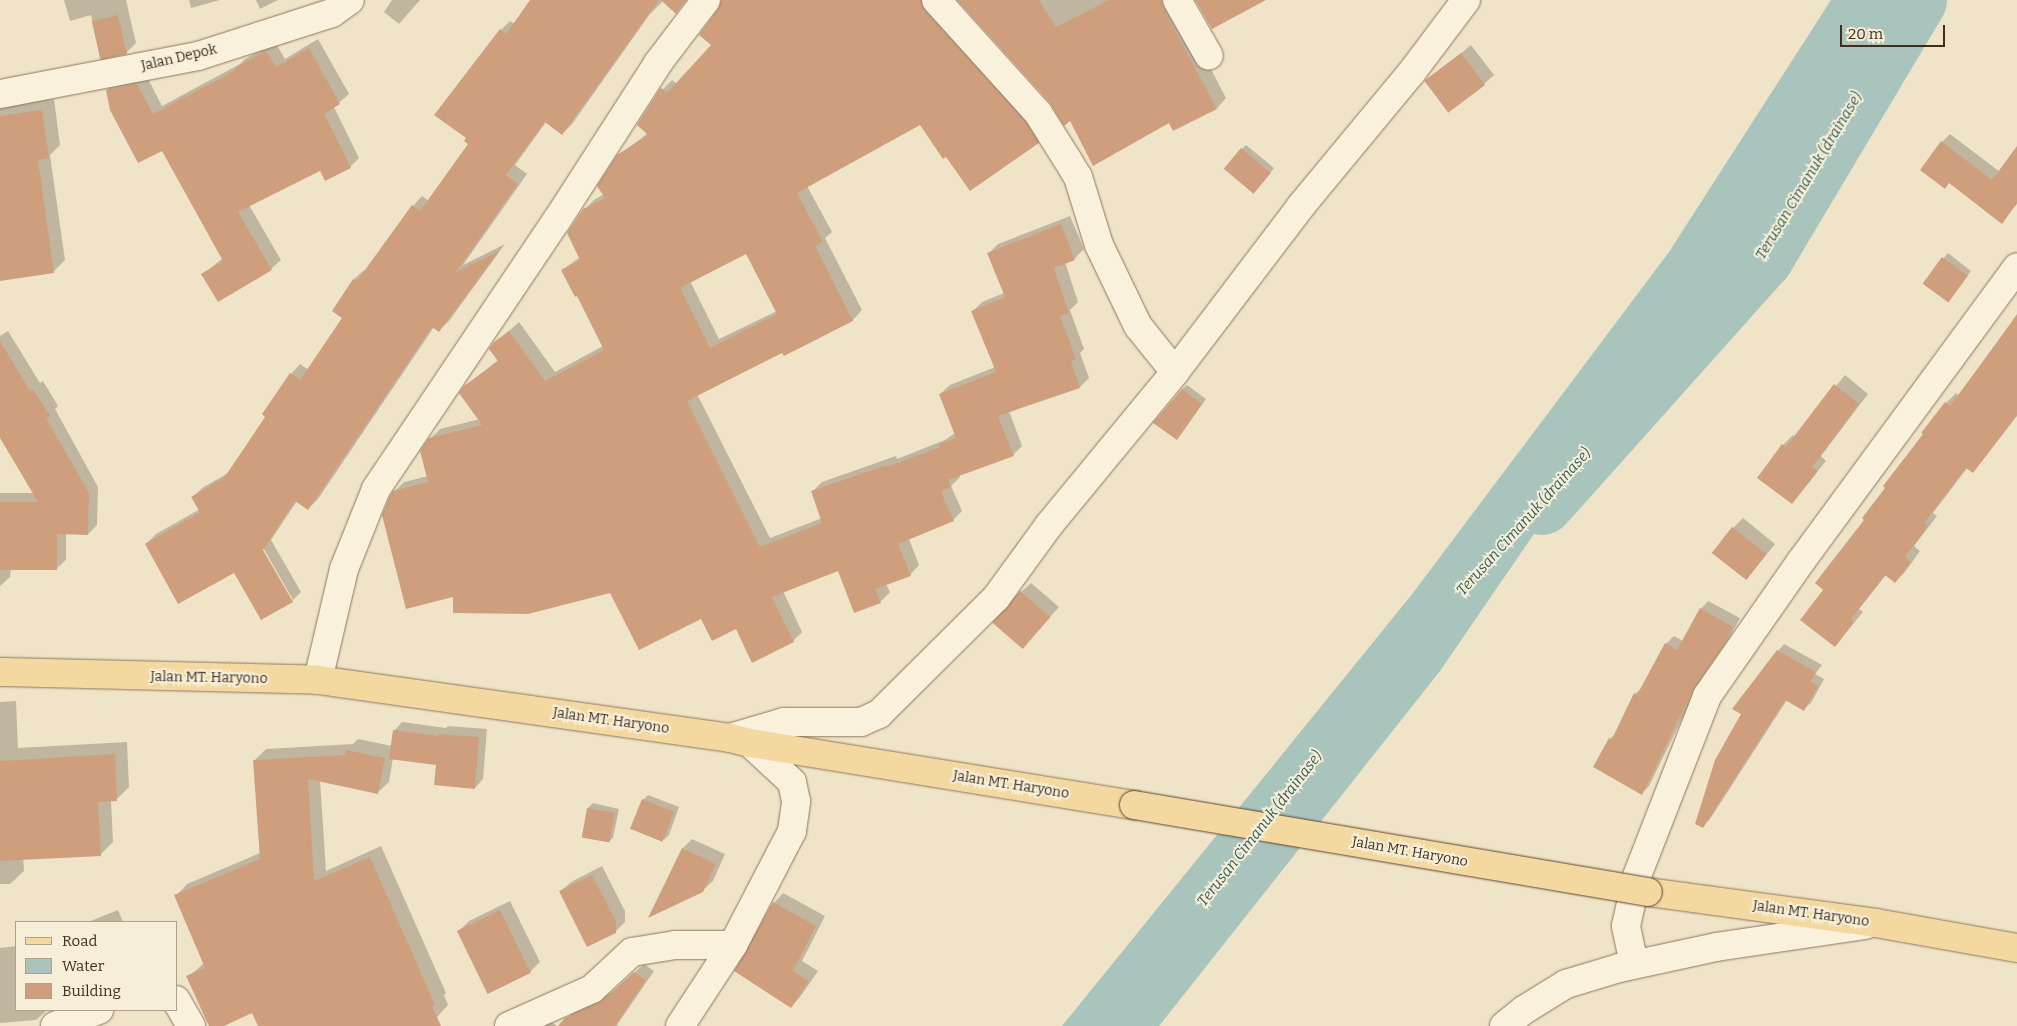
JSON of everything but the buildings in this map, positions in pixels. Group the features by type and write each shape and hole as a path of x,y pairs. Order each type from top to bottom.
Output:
{"main road":[{"name":"Jalan MT. Haryono","path":"0,672 318,680 740,740 1648,892 1876,923 2017,948"}],"street":[{"name":"Jalan Depok","path":"0,94 198,56 332,14 350,0"},
{"path":"318,680 344,569 376,489 557,220 658,63 706,0"},
{"path":"936,0 1038,113 1056,141 1078,177 1099,245 1138,326 1175,372"},
{"path":"1176,0 1209,56"},
{"path":"680,1026 733,945 792,831 796,801 792,782 740,740 784,722 861,722 879,714 996,598 1055,518 1175,372 1301,206 1412,72 1466,0"},
{"path":"1634,964 1626,926 1637,876 1707,696 1808,552 2017,267"},
{"path":"1504,1026 1524,1010 1566,984 1634,964 1716,947 1876,923"},
{"path":"509,1026 592,989 632,952 675,945 733,945"},
{"path":"178,1003 191,1026"},
{"path":"55,1026 96,1011"}],"water":[{"path":"1831,0 1900,0 1440,671 1159,1026 1062,1026 1413,593 1669,252"}],"waterway":[{"name":"Terusan Cimanuk (drainase)","path":"1542,503 1762,257 1915,0"}]}
